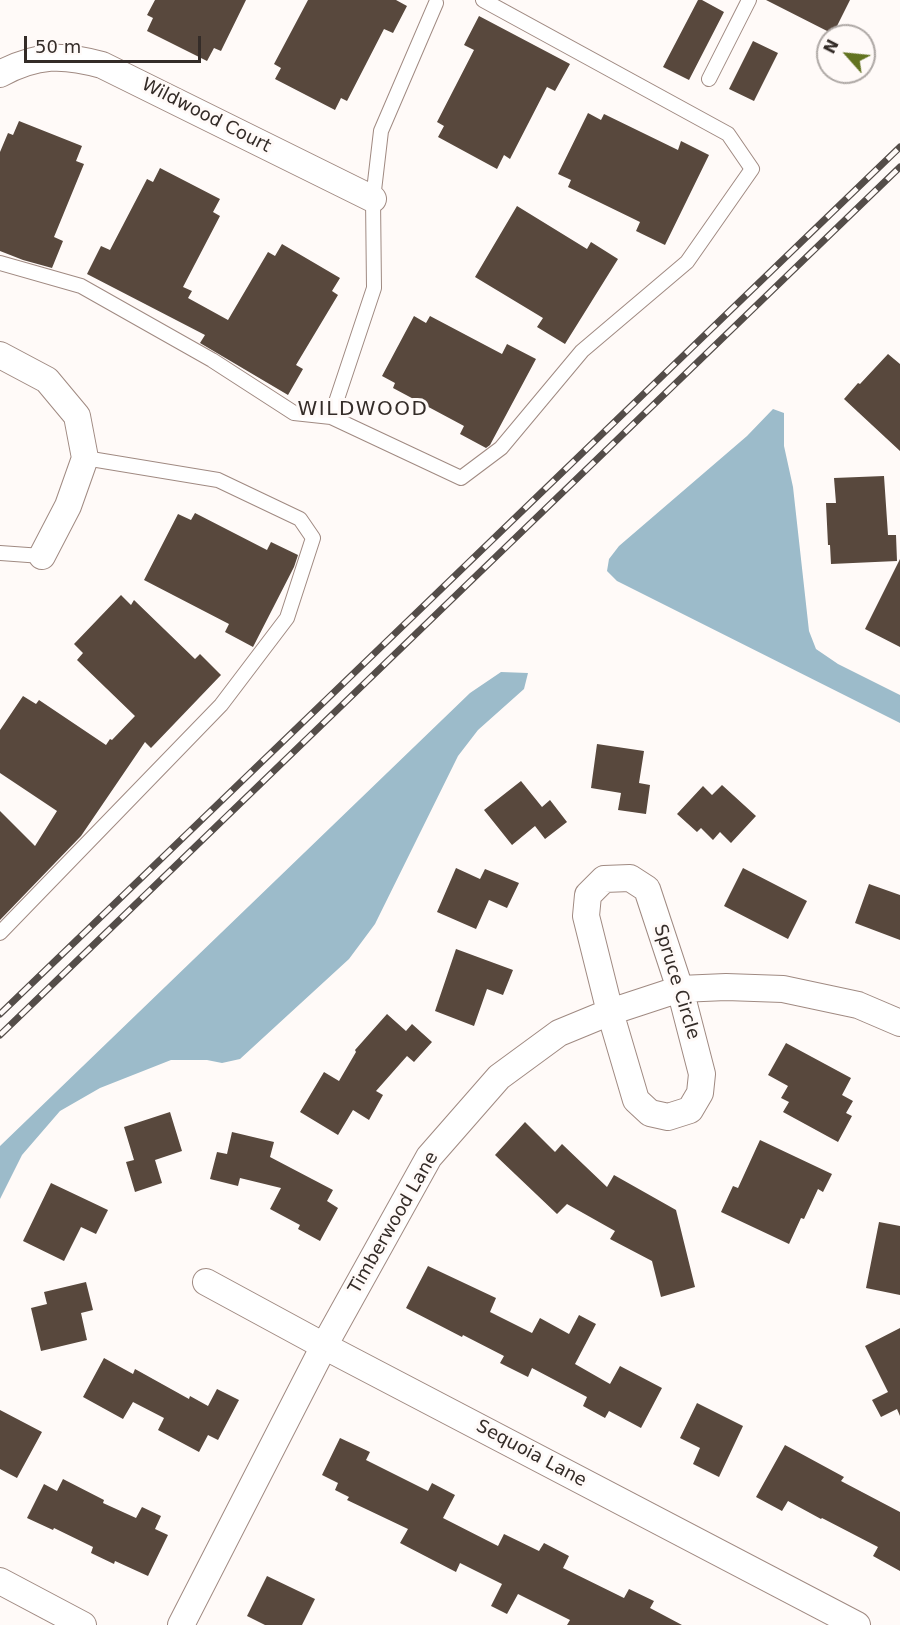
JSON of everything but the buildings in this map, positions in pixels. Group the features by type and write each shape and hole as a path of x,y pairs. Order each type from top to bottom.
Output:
{"street":[{"name":"Wildwood Court","path":"0,74 28,61 54,57 79,58 102,65 373,200"},
{"path":"0,355 47,380 77,416 86,458 68,506 42,556"},
{"name":"Spruce Circle","path":"630,878 647,890 680,989 702,1074 700,1093 690,1110 669,1117 650,1113 636,1100 610,1012 586,916 588,895 604,879 630,878"},
{"name":"Timberwood Lane","path":"181,1625 324,1346 429,1157 499,1077 559,1033 610,1012 680,989 726,987 783,989 858,1005 900,1023"},
{"name":"Sequoia Lane","path":"206,1282 857,1625"},
{"path":"0,1581 83,1625"}],"lane":[{"path":"0,263 81,286 212,360 294,413 331,417 461,478 501,448 582,351 687,262 752,169 728,134 483,0"},
{"path":"709,79 749,0"},
{"path":"331,417 374,288 373,200 381,130 436,1"},
{"path":"0,933 220,705 287,618 313,538 300,519 218,480 86,458"},
{"path":"0,553 42,556"}],"water":[{"path":"773,409 784,413 784,446 793,487 809,631 816,649 838,664 900,695 900,723 617,581 607,571 609,559 619,546 747,436"},
{"path":"501,672 528,673 524,689 478,730 458,756 375,924 349,959 240,1059 222,1063 207,1060 171,1060 100,1088 60,1111 22,1155 0,1199 0,1146 470,693"}],"railway":[{"path":"0,1014 900,147"},
{"path":"0,1035 900,167"}],"district":[{"name":"WILDWOOD","path":"363,410"}]}
